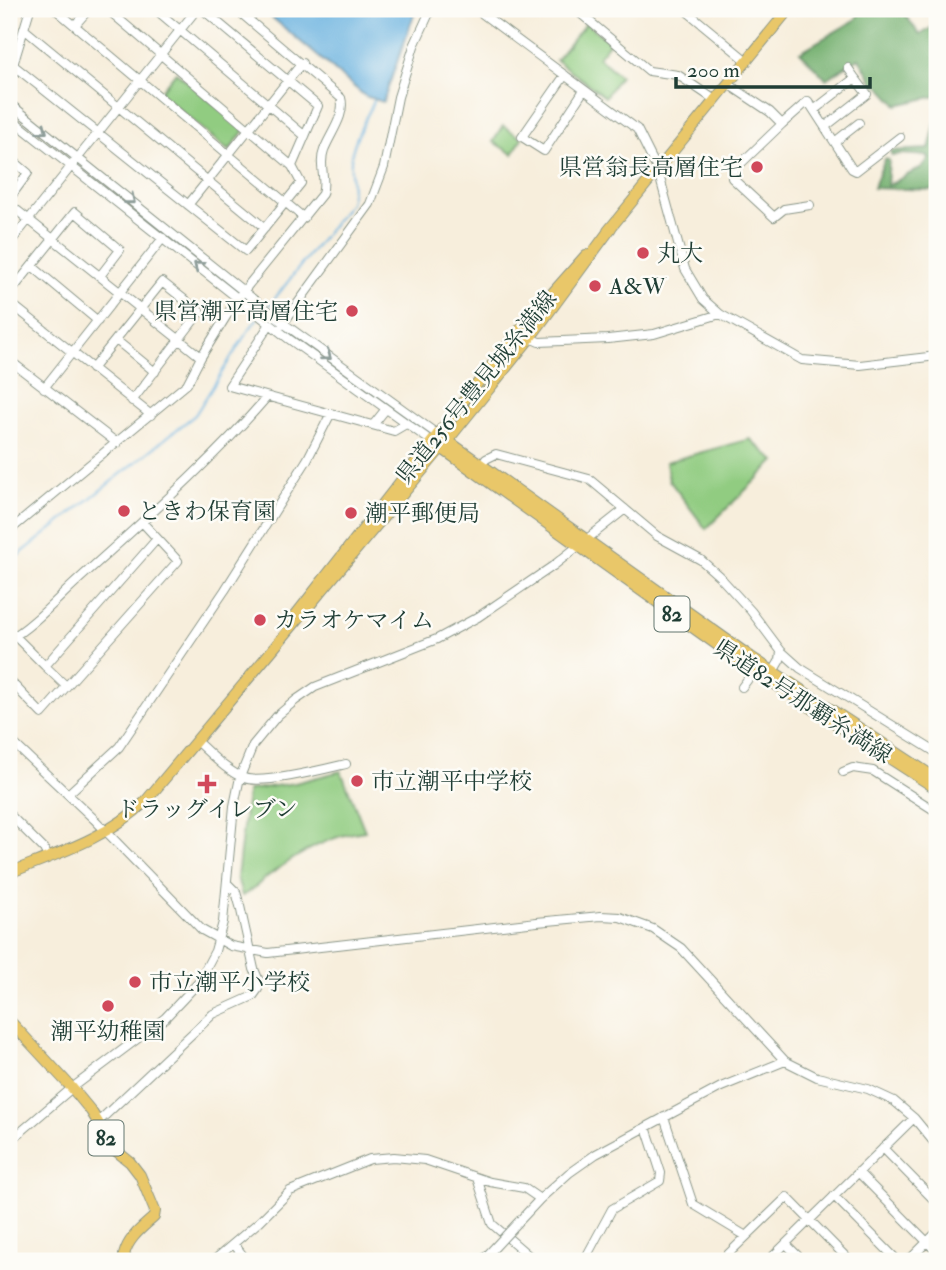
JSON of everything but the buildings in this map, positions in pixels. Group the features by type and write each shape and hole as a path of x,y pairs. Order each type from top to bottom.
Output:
{"main road":[{"name":"県道256号豊見城糸満線","path":"270,651 301,605 518,332 611,228 789,9"},
{"name":"県道256号豊見城糸満線","path":"9,873 106,831 145,802 444,444 530,338 611,228"},
{"name":"県道82号那覇糸満線","path":"434,438 757,667 937,789"},
{"name":"県道82号那覇糸満線","path":"770,676 937,779"},
{"name":"82","path":"9,1020 72,1088 98,1122 114,1150 130,1162 140,1175 155,1212 154,1217 133,1237 126,1248 124,1255 128,1261"}],"street":[{"path":"30,9 13,65 246,251 300,183 292,166 107,9"},
{"path":"55,9 304,218"},
{"path":"75,25 89,9"},
{"path":"155,9 305,136"},
{"path":"9,244 180,30 200,9 318,106 292,166"},
{"path":"9,531 187,384 237,299 322,194 323,151 344,107 341,98 236,9"},
{"path":"281,326 370,204 384,167 406,71 431,9"},
{"path":"476,9 637,129 658,171 685,269 704,299 720,314 802,360 860,365 937,356"},
{"path":"575,9 649,71 678,75 715,100"},
{"path":"684,9 747,61"},
{"path":"24,30 265,228"},
{"path":"188,205 302,63"},
{"path":"826,126 867,94 848,68"},
{"path":"565,75 523,137 544,151 584,90"},
{"path":"814,110 855,78"},
{"path":"728,84 770,112 782,124"},
{"path":"810,205 784,209 774,217 732,175 804,102 808,101 852,169 856,171 900,137"},
{"path":"9,103 254,299 270,320"},
{"path":"9,117 237,299 281,326 434,438"},
{"path":"836,141 859,123"},
{"path":"9,157 28,173 9,199"},
{"path":"9,204 201,357"},
{"path":"9,294 75,212 120,250 100,276"},
{"path":"44,388 163,238"},
{"path":"32,266 98,321"},
{"path":"92,369 162,282 200,312 132,401"},
{"path":"9,302 150,415"},
{"path":"530,338 539,342 654,334 720,314"},
{"path":"270,320 229,386 394,432 406,424"},
{"path":"281,326 385,410 434,438"},
{"path":"116,340 155,372"},
{"path":"9,360 117,443"},
{"path":"66,686 11,635 142,522 242,426 267,397"},
{"path":"373,425 385,410"},
{"path":"68,794 119,747 225,590 307,460 331,413"},
{"path":"479,468 496,454 589,479 657,536 701,560 719,576 751,611 781,651 800,668 937,753"},
{"path":"9,1142 72,1088 165,1018 198,983 219,940 233,806 240,777 253,745 277,716 305,693 437,639 496,606 625,509"},
{"path":"9,680 42,714 178,561 142,522"},
{"path":"45,666 157,539"},
{"path":"770,676 780,660 781,651"},
{"path":"742,687 757,667"},
{"path":"9,739 106,831 192,921 231,946 268,953 524,923 601,916 620,917 653,929 681,948 785,1061 817,1077 881,1094 894,1101 914,1118 937,1146"},
{"path":"196,741 240,777 250,780 305,773 346,764"},
{"path":"843,772 853,768 873,771 937,812"},
{"path":"9,814 44,849 48,857"},
{"path":"98,1122 213,1014 253,996 258,989 259,981 236,892 227,883"},
{"path":"482,1261 540,1199 569,1173 596,1154 721,1087 785,1061"},
{"path":"664,1117 693,1204 746,1236"},
{"path":"768,1261 914,1118"},
{"path":"584,1261 612,1209 660,1181 661,1173 646,1127"},
{"path":"883,1148 937,1203"},
{"path":"213,1261 290,1191 370,1159 412,1157 477,1178 524,1188 540,1199"},
{"path":"858,1172 937,1252"},
{"path":"477,1178 492,1224 535,1261"},
{"path":"834,1196 898,1261"},
{"path":"721,1261 787,1197 850,1261"},
{"path":"908,1261 937,1232"},
{"path":"234,1244 247,1261"},
{"path":"786,1244 803,1261"}],"green space":[{"path":"862,9 901,9 920,35 937,24 937,96 897,105 880,86 874,84 859,58 826,79 800,52 855,20"},
{"path":"586,23 610,42 598,57 620,76 605,97 556,60"},
{"path":"176,72 245,129 229,151 159,93"},
{"path":"937,117 937,190 873,188 885,159 889,160 887,186 922,167 929,159 928,156 892,156 890,151 929,149"},
{"path":"503,126 522,138 513,154 493,142"},
{"path":"750,439 775,461 706,529 669,480 666,462"},
{"path":"341,771 365,831 314,847 279,868 242,896 237,877 249,790 295,783"}],"water":[{"path":"262,9 416,9 383,102 365,96"}],"waterway":[{"path":"268,307 350,203 351,159 358,133 374,101"},
{"path":"9,563 195,415 257,319"}],"place":[{"name":"県営翁長高層住宅","path":"757,167"},
{"name":"丸大","path":"643,253"},
{"name":"A&W","path":"595,286"},
{"name":"県営潮平高層住宅","path":"352,311"},
{"name":"ときわ保育園","path":"124,511"},
{"name":"潮平郵便局","path":"351,513"},
{"name":"カラオケマイム","path":"260,620"},
{"name":"市立潮平中学校","path":"357,781"},
{"name":"ドラッグイレブン","path":"207,784"},
{"name":"市立潮平小学校","path":"135,982"},
{"name":"潮平幼稚園","path":"108,1006"}]}
